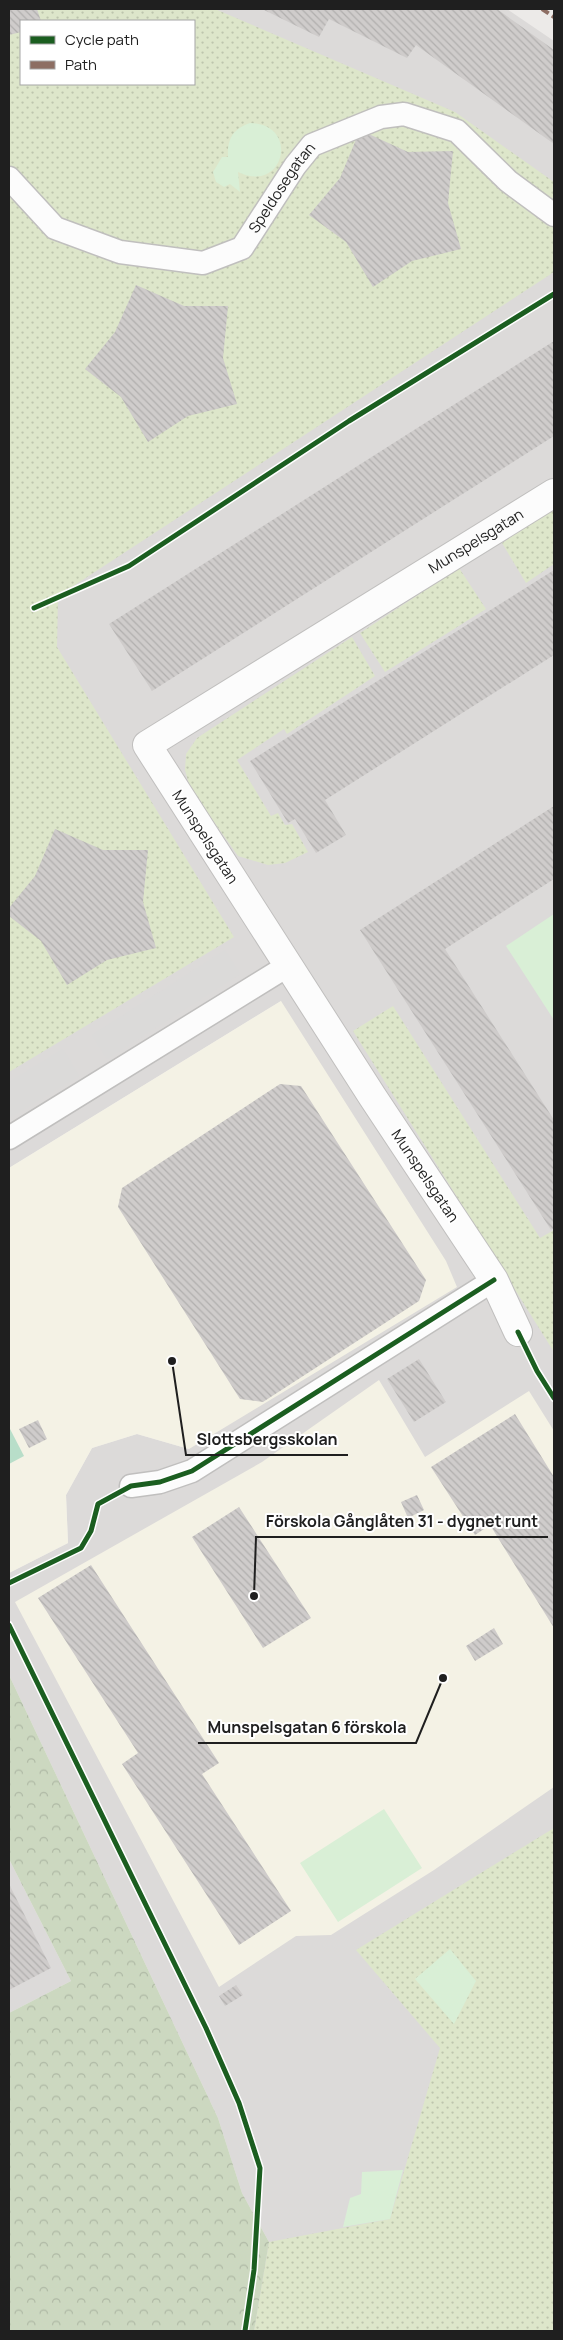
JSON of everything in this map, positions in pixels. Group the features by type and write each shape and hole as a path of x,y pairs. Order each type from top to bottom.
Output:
{"street":[{"name":"Munspelsgatan","path":"518,1332 494,1280 372,1096 148,745 554,493"}],"lane":[{"name":"Speldosegatan","path":"9,178 55,228 120,252 203,263 242,248 295,166 312,145 381,117 404,114 457,131 508,181 554,215"},
{"path":"9,1138 289,965"},
{"path":"131,1486 160,1482 192,1471 494,1280"}],"shaded area":[{"path":"9,9 507,9 554,41 554,2331 254,2331 269,2242 242,2193 218,2118 9,1675 9,1573 68,1543 66,1495 92,1448 137,1434 189,1449 281,1001 9,1168"},
{"path":"225,950 240,974 107,1059 92,1035"},
{"path":"281,1001 446,1261 457,1287 189,1449 137,1434 92,1448 66,1495 68,1543 9,1573 9,1168"},
{"path":"63,1049 79,1076 9,1118 9,1082"},
{"path":"379,1380 425,1457 529,1391 554,1431 554,1787 434,1870 331,1935 296,1936 219,1987 15,1602 262,1462"},
{"path":"9,1859 71,1981 9,2013"}],"green space":[{"path":"9,9 215,9 455,112 554,182 554,272 58,596 57,647 234,937 9,1072"},
{"path":"250,123 266,126 276,134 281,145 280,156 275,167 266,174 254,177 238,172 240,192 230,184 224,187 216,182 213,172 222,157 228,157 230,140 235,132"},
{"path":"554,508 554,564 526,583 502,543"},
{"path":"459,568 486,609 385,672 360,633"},
{"path":"352,637 375,676 287,734 284,729 237,760 271,816 278,813 285,825 292,824 308,852 285,863 268,865 238,856 190,788 185,770 186,754 197,738"},
{"path":"554,914 554,1020 506,946"},
{"path":"393,1006 540,1238 554,1230 554,1352 353,1031"},
{"path":"9,1427 24,1456 9,1464"},
{"path":"9,1675 218,2118 242,2193 269,2242 254,2331 9,2331 9,2013 71,1981 9,1859"},
{"path":"384,1809 422,1868 338,1922 300,1863"},
{"path":"554,1828 554,2331 254,2331 269,2242 390,2219 440,2048 356,1950"},
{"path":"450,1949 476,1981 454,2024 415,1979"},
{"path":"403,2170 390,2219 343,2227 350,2198 361,2194 362,2172"}],"building":[{"path":"9,9 37,9 41,20 20,20 20,32 9,35"},
{"path":"262,9 497,9 554,50 554,144 416,45 407,58 329,19 319,37"},
{"path":"360,130 408,152 453,151 448,203 461,249 412,261 373,287 346,242 309,215 340,178"},
{"path":"136,285 184,306 228,306 223,358 237,404 188,416 148,442 121,397 85,369 115,332"},
{"path":"554,341 554,436 152,691 109,624"},
{"path":"554,570 554,655 325,800 346,835 316,853 295,819 288,823 250,761"},
{"path":"554,806 554,879 445,949 554,1120 554,1228 551,1230 360,930"},
{"path":"55,829 103,850 148,850 143,902 156,948 107,960 67,985 41,941 9,916 9,908 35,876"},
{"path":"280,1084 301,1086 426,1280 419,1301 263,1402 240,1399 118,1207 122,1188"},
{"path":"419,1359 446,1402 414,1422 387,1379"},
{"path":"515,1414 554,1477 554,1628 490,1525 475,1535 431,1467"},
{"path":"38,1420 47,1439 29,1448 19,1429"},
{"path":"417,1495 424,1510 408,1518 401,1502"},
{"path":"239,1507 311,1618 263,1648 192,1537"},
{"path":"91,1565 219,1763 202,1774 291,1911 239,1945 122,1764 138,1753 38,1598"},
{"path":"494,1628 503,1644 475,1661 466,1646"},
{"path":"9,1884 51,1968 9,1990"},
{"path":"236,1985 243,1995 225,2006 219,1996"}],"marked path":[{"path":"542,9 554,17"}],"cycle path":[{"path":"34,608 129,566 349,421 554,294"},
{"path":"9,1583 81,1548 91,1531 98,1504 131,1486 160,1482 192,1471 494,1280"},
{"path":"518,1332 537,1371 554,1398"},
{"path":"9,1625 206,2028 239,2103 260,2168 254,2270 245,2331"}],"place":[{"name":"Slottsbergsskolan","path":"172,1361"},
{"name":"Förskola Gånglåten 31 - dygnet runt","path":"254,1596"},
{"name":"Munspelsgatan 6 förskola","path":"443,1678"}]}
